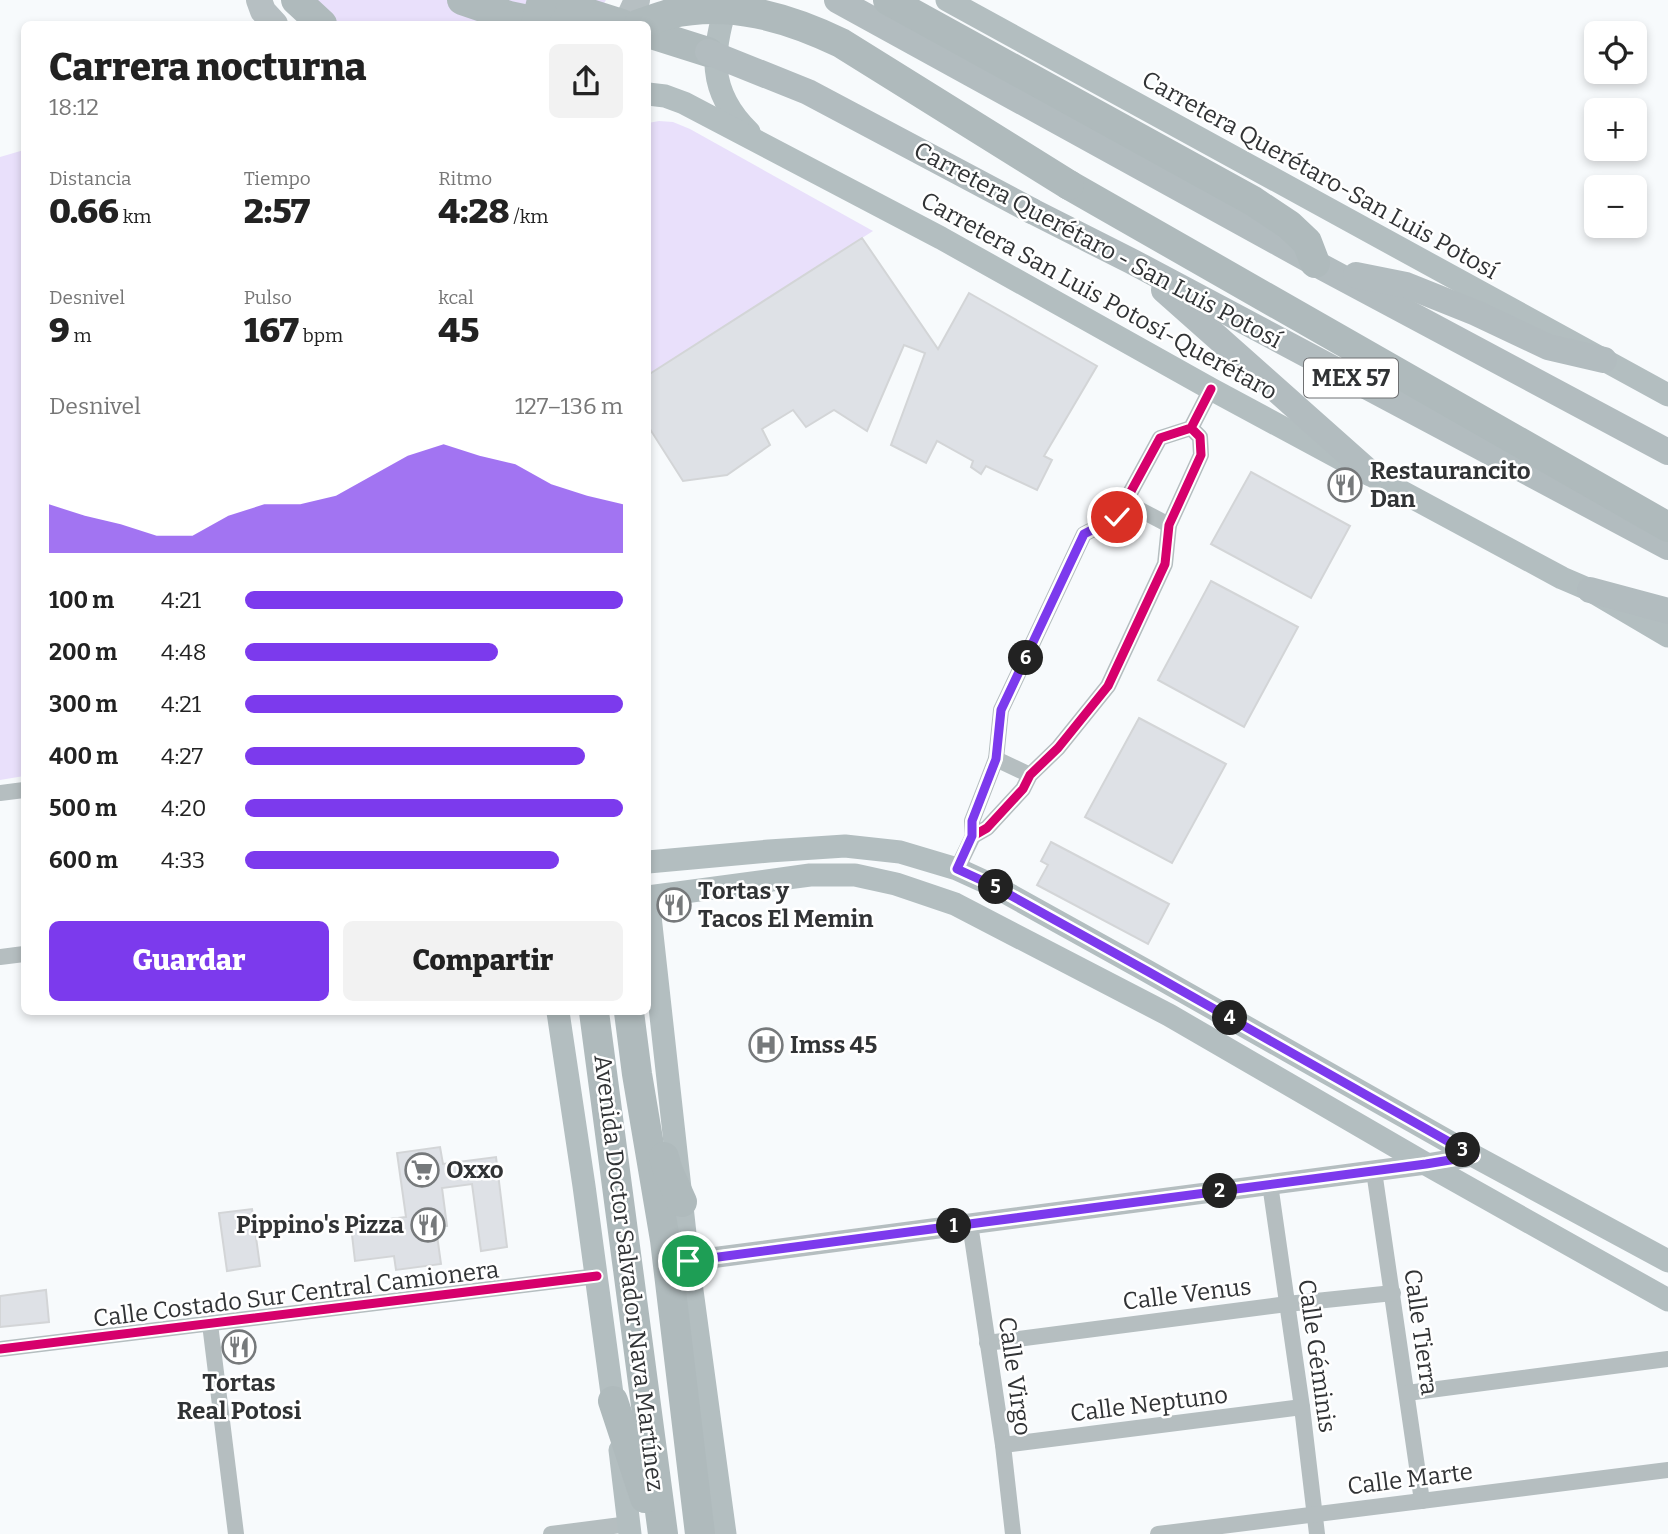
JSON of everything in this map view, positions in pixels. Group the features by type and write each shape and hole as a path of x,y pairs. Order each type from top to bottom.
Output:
{"highway":[{"path":"296,0 316,15"},
{"path":"462,0 533,21"},
{"path":"537,21 544,0 614,21"},
{"path":"566,21 580,0"},
{"path":"888,0 1253,201 1289,225 1307,242 1319,265 1406,285 1476,313 1548,347 1604,360"},
{"path":"844,4 1319,265 1668,452"},
{"path":"648,21 671,13 733,7 803,25 841,43 1069,185 1668,527"},
{"path":"651,34 708,52"},
{"path":"651,44 708,52"},
{"name":"Carretera Querétaro - San Luis Potosí","path":"708,52 808,92 1668,547"},
{"path":"1131,261 1370,473"},
{"path":"1590,590 1668,611"},
{"name":"Avenida Doctor Salvador Nava Martínez","path":"594,1015 663,1534"},
{"name":"Avenida Doctor Salvador Nava Martínez","path":"629,1015 636,1074 665,1240 700,1534"},
{"path":"636,1074 651,1104 668,1171 682,1202"},
{"path":"613,1401 638,1531"}],"main road":[{"path":"626,21 637,0"},
{"path":"728,0 716,50 719,89 727,106 759,143"},
{"name":"Carretera Querétaro-San Luis Potosí","path":"947,0 1668,395"},
{"name":"Carretera San Luis Potosí-Querétaro","path":"651,94 684,103 941,238 1211,389 1562,578 1590,590 1668,636"},
{"path":"651,862 769,850 845,846 900,852 957,869 992,885 1474,1156 1668,1261"},
{"path":"651,898 797,877 855,875 896,884 955,904 1169,1015 1668,1300"},
{"path":"651,925 688,1261 725,1534"},
{"path":"1091,973 1104,975 1146,991 1169,983"},
{"name":"Avenida Doctor Salvador Nava Martínez","path":"558,1015 613,1401"},
{"path":"1498,1204 1514,1178"}],"street":[{"path":"957,869 972,836 972,821 996,759 1001,710 1084,534 1117,517 1160,438 1191,428 1211,389"},
{"path":"972,836 987,828 1023,789 1030,775 1058,748 1108,686 1165,564 1169,524 1201,455 1200,437 1191,428"},
{"path":"1125,502 1169,524"},
{"path":"996,759 1030,775"},
{"path":"0,793 21,790"},
{"path":"0,957 21,954"},
{"path":"688,1261 1474,1156"},
{"name":"Calle Tierra","path":"1374,1171 1422,1500"},
{"name":"Calle Géminis","path":"1270,1184 1317,1534"},
{"name":"Calle Virgo","path":"970,1224 1003,1445 1013,1534"},
{"name":"Calle Costado Sur Central Camionera","path":"0,1349 597,1276"},
{"name":"Calle Venus","path":"987,1343 1392,1293"},
{"path":"210,1324 236,1534"},
{"path":"1407,1392 1668,1359"},
{"name":"Calle Neptuno","path":"1003,1445 1302,1407"},
{"name":"Calle Marte","path":"1158,1534 1668,1470"},
{"path":"551,1534 638,1531"}],"shaded area":[{"path":"292,0 606,0 593,21 310,21"},
{"path":"651,122 673,122 690,129 873,231 651,373"},
{"path":"21,151 21,776 0,780 0,157"}],"building":[{"path":"862,238 938,349 969,293 1097,366 1044,456 1052,460 1037,490 986,466 981,474 971,467 973,461 937,441 926,463 891,445 925,353 904,345 867,431 834,410 806,427 793,410 762,429 770,445 727,475 683,481 651,431 651,373"},
{"path":"1251,472 1350,526 1311,598 1211,544"},
{"path":"1211,581 1298,627 1244,727 1158,680"},
{"path":"1139,718 1226,764 1172,863 1085,817"},
{"path":"1051,842 1169,904 1148,944 1037,885 1048,865 1041,861"},
{"path":"440,1147 443,1164 496,1157 507,1247 481,1251 472,1184 442,1188 447,1226 436,1228 441,1264 396,1270 394,1256 355,1261 351,1226 406,1217 397,1153"},
{"path":"252,1209 260,1266 227,1271 219,1213"},
{"path":"46,1290 49,1322 0,1327 0,1296"}],"cycle path":[{"path":"1191,428 1200,437 1201,455 1169,525 1165,564 1108,686 1058,748 1030,775 1023,789 987,828 973,836 972,821 996,759 1001,710 1084,534 1117,517 1160,438 1191,428 1211,389"},
{"path":"688,1261 1474,1156"},
{"path":"0,1349 597,1276"}],"place":[{"name":"Restaurancito Dan","path":"1345,485"},
{"name":"Tortas y Tacos El Memin","path":"674,905"},
{"name":"Imss 45","path":"766,1045"},
{"name":"Oxxo","path":"422,1170"},
{"name":"Pippino's Pizza","path":"428,1225"},
{"name":"Tortas Real Potosi","path":"239,1347"}],"route":[{"path":"688,1261 1474,1156 1147,971 992,885 957,869 972,836 972,821 996,759 1001,710 1084,534 1117,517"}]}
